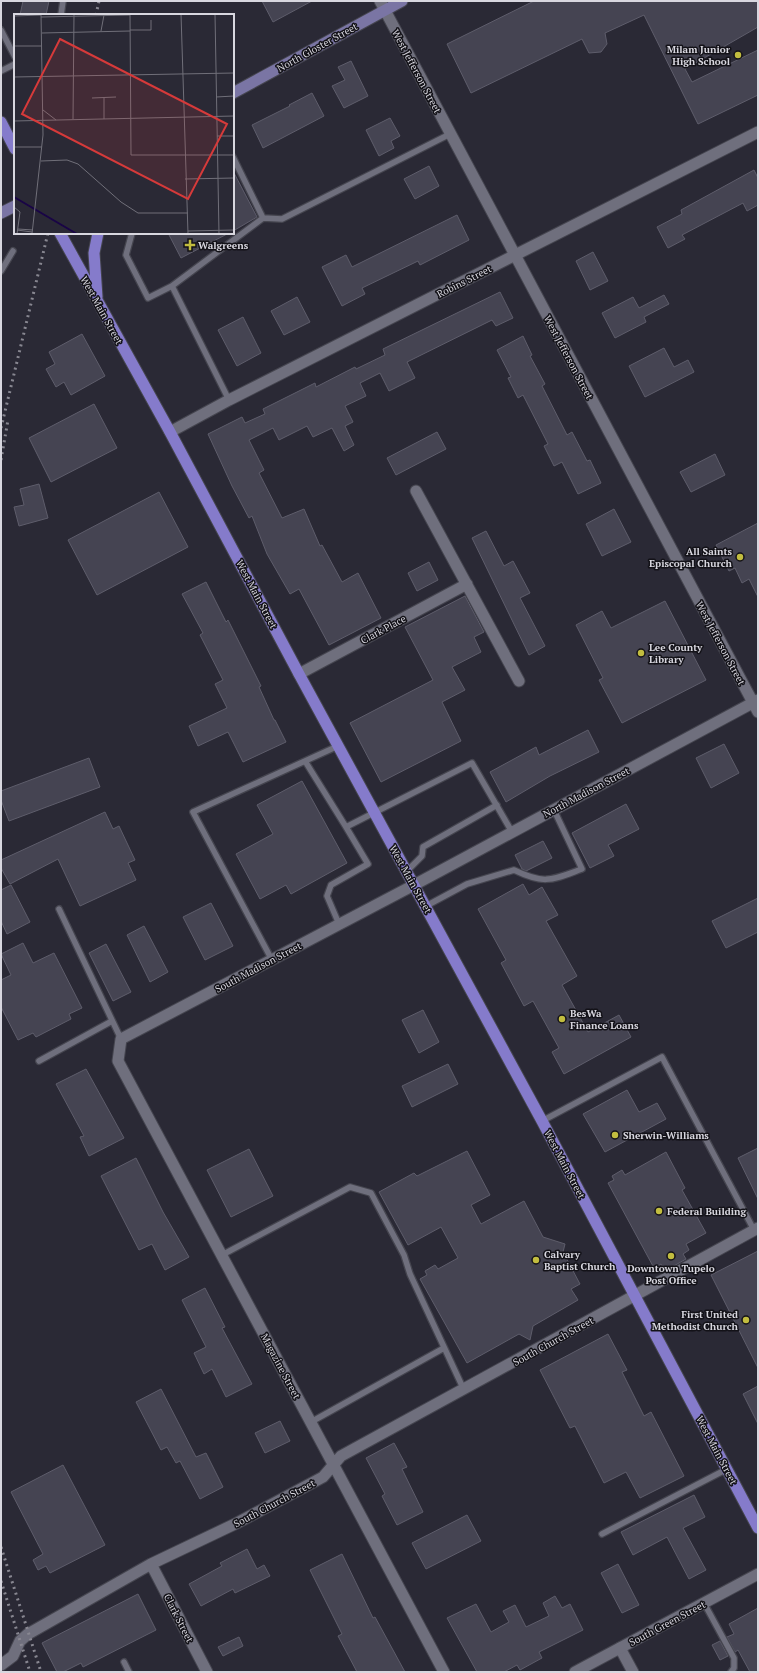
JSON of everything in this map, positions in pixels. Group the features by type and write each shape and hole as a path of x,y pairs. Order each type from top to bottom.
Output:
{"main road":[{"name":"North Gloster Street","path":"234,92 382,6 402,1"},
{"path":"1,122 14,147"},
{"path":"1,213 14,206"},
{"name":"West Main Street","path":"61,234 170,432 299,674 542,1121 758,1528"},
{"path":"97,302 94,253 98,234"}],"street":[{"name":"West Jefferson Street","path":"382,6 756,705"},
{"name":"Robins Street","path":"170,432 229,400 758,132"},
{"path":"416,491 519,681"},
{"name":"Clark Place","path":"299,674 467,584"},
{"name":"North Madison Street","path":"414,885 512,832 756,705"},
{"name":"South Madison Street","path":"121,1039 414,885"},
{"name":"Magazine Street","path":"121,1039 118,1061 444,1672"},
{"name":"South Church Street","path":"1,1665 13,1656 20,1641 28,1634 151,1564 237,1523 323,1477 341,1456 635,1297 756,1229"},
{"name":"Clark Street","path":"151,1564 207,1672"},
{"name":"South Green Street","path":"575,1672 758,1574"},
{"path":"620,1648 633,1672"}],"lane":[{"path":"60,14 64,1"},
{"path":"1,30 14,55"},
{"path":"1,71 14,64"},
{"path":"132,234 126,255 148,298 172,286 263,218 282,219 450,134"},
{"path":"234,159 263,218"},
{"path":"1,271 13,251"},
{"path":"172,286 229,400"},
{"path":"272,960 193,812 338,746"},
{"path":"305,761 368,864 331,885 327,896 339,924"},
{"path":"346,827 472,763 512,832"},
{"path":"407,871 422,856 423,847 497,805"},
{"path":"426,906 467,884 514,870 532,879 552,880 582,869 554,810"},
{"path":"59,909 121,1039"},
{"path":"39,1061 112,1021"},
{"path":"542,1121 662,1057 756,1229"},
{"path":"222,1255 350,1187 371,1194 404,1255 410,1274 464,1390"},
{"path":"311,1422 444,1348"},
{"path":"602,1534 727,1469"},
{"path":"704,1603 732,1654 735,1662 731,1672"},
{"path":"124,1662 129,1672"}],"building":[{"path":"23,1 49,1 46,14 20,14"},
{"path":"262,1 312,1 273,22"},
{"path":"534,1 758,1 758,27 685,69 692,82 758,50 758,95 698,124 644,15 605,33 607,44 601,52 589,53 582,39 471,93 447,44"},
{"path":"351,61 368,96 344,108 332,86 345,80 338,67"},
{"path":"312,93 324,116 263,148 252,125"},
{"path":"390,118 400,136 391,141 394,148 379,156 366,130"},
{"path":"429,166 439,186 415,199 404,179"},
{"path":"754,170 758,178 758,205 747,211 743,203 682,235 685,239 668,248 657,227 682,214 681,210"},
{"name":"Walgreens","path":"234,173 257,217 234,230"},
{"path":"457,215 469,240 420,265 418,261 362,288 365,294 342,306 322,267 346,255 352,267"},
{"name":"Walgreens","path":"169,234 227,234 181,258"},
{"path":"593,252 608,281 590,290 576,261"},
{"path":"500,292 513,318 496,326 492,320 407,362 415,378 389,391 380,373 360,383 366,396 345,406 353,422 345,426 354,445 344,451 332,428 313,437 307,426 279,440 273,428 249,440 264,470 259,473 282,518 304,509 320,546 322,545 342,582 358,573 381,618 329,645 299,589 290,594 267,554 252,516 249,518 232,486 208,434 242,417 245,423 265,414 263,409 315,383 316,387 355,367 356,369 385,355 383,349"},
{"path":"664,295 669,304 644,317 646,322 615,338 602,313 633,297 639,308"},
{"path":"297,297 310,322 284,335 271,311"},
{"path":"243,317 261,353 237,366 218,330"},
{"path":"82,334 105,376 71,395 64,382 56,387 46,369 55,364 49,352"},
{"path":"523,336 532,355 530,356 545,384 542,386 567,435 572,432 587,461 590,460 601,483 578,494 562,462 554,466 544,446 548,444 523,395 518,398 508,378 511,377 497,350"},
{"path":"664,348 674,367 688,360 694,372 645,397 629,366"},
{"path":"94,404 117,448 51,482 29,438"},
{"path":"437,432 446,449 396,475 387,458"},
{"path":"715,454 725,475 691,492 680,472"},
{"path":"39,484 48,518 19,526 14,507 24,505 20,489"},
{"path":"159,492 188,547 97,595 68,540"},
{"path":"614,509 631,542 602,556 586,524"},
{"name":"All Saints Episcopal Church","path":"758,523 758,597 749,579 742,583 735,568 729,571 716,545"},
{"path":"486,531 504,566 513,561 530,593 520,598 545,646 529,655 472,538"},
{"path":"429,562 438,580 417,591 408,573"},
{"path":"206,582 226,622 228,620 261,686 259,687 286,742 243,762 228,732 198,746 189,726 227,708 215,684 223,680 200,635 203,633 182,594"},
{"path":"465,596 484,632 474,637 481,652 452,667 465,690 442,702 461,741 381,782 350,723 433,680 405,627"},
{"name":"Lee County Library","path":"665,601 706,680 622,723 599,680 603,678 576,625 602,611 611,628"},
{"path":"588,730 599,752 550,776 506,802 490,772 536,747 539,755"},
{"path":"724,744 739,773 711,788 696,758"},
{"path":"89,758 100,787 9,821 1,800 1,791"},
{"path":"302,781 347,863 291,894 286,885 260,899 236,854 273,834 257,805"},
{"path":"626,804 639,829 608,845 614,856 590,868 572,833"},
{"path":"105,812 113,829 119,826 135,860 128,863 136,880 80,906 58,859 10,884 1,868 1,860"},
{"path":"543,841 552,858 526,871 522,869 515,855"},
{"path":"523,884 529,895 542,887 558,915 546,921 577,976 562,985 588,1032 619,1015 631,1037 564,1074 552,1052 559,1048 533,1001 524,1006 501,963 506,960 478,909"},
{"path":"11,885 30,922 7,934 1,921 1,890"},
{"path":"758,898 758,932 726,948 712,921"},
{"path":"211,903 233,946 205,960 183,917"},
{"path":"144,926 168,972 150,982 127,935"},
{"path":"23,943 33,963 54,953 82,1008 69,1014 71,1019 36,1037 33,1033 18,1040 1,1007 1,980 11,975 1,954"},
{"path":"106,944 131,992 113,1001 89,953"},
{"path":"423,1010 439,1042 419,1053 402,1020"},
{"path":"448,1064 458,1084 412,1107 402,1086"},
{"path":"86,1069 124,1138 89,1156 80,1137 84,1136 56,1084"},
{"name":"Sherwin-Williams","path":"627,1090 639,1112 657,1103 666,1119 605,1152 583,1114"},
{"path":"758,1148 758,1199 738,1158"},
{"path":"249,1149 273,1196 231,1217 207,1170"},
{"name":"Calvary Baptist Church","path":"467,1151 490,1195 471,1205 481,1224 524,1201 543,1237 565,1244 563,1252 580,1284 571,1289 578,1300 533,1326 530,1340 519,1334 467,1363 420,1279 427,1275 425,1271 435,1265 438,1269 458,1258 441,1227 408,1245 379,1192 414,1173 417,1176"},
{"name":"Federal Building","path":"666,1152 685,1188 682,1190 706,1233 686,1244 689,1250 683,1254 686,1259 665,1271 661,1264 654,1268 608,1183 614,1180 612,1176 622,1170 625,1175"},
{"path":"136,1158 163,1212 189,1257 165,1270 152,1244 139,1250 101,1176"},
{"name":"First United Methodist Church","path":"758,1251 758,1368 711,1275"},
{"path":"205,1288 225,1327 222,1328 252,1384 226,1397 212,1369 204,1374 194,1353 206,1347 182,1300"},
{"path":"608,1334 627,1370 622,1372 644,1416 651,1412 684,1476 640,1498 626,1472 604,1483 575,1426 570,1428 540,1370"},
{"path":"758,1386 758,1424 743,1394"},
{"path":"161,1389 196,1457 206,1453 223,1487 200,1499 180,1461 176,1463 167,1447 161,1450 136,1402"},
{"path":"280,1421 290,1441 265,1453 255,1433"},
{"path":"394,1443 407,1467 402,1469 423,1512 397,1525 382,1496 385,1494 366,1458"},
{"path":"63,1465 105,1545 50,1573 46,1566 38,1570 33,1560 43,1554 11,1492"},
{"path":"694,1495 705,1517 683,1528 706,1570 689,1579 667,1537 633,1555 621,1532"},
{"path":"467,1515 481,1541 426,1569 412,1543"},
{"path":"247,1549 257,1569 264,1565 270,1576 235,1593 233,1589 201,1606 189,1584 222,1566 220,1563"},
{"path":"342,1554 373,1618 375,1617 405,1672 357,1672 338,1636 342,1634 310,1570"},
{"path":"618,1564 639,1605 622,1613 601,1573"},
{"path":"138,1594 156,1630 83,1667 81,1663 63,1672 57,1672 42,1643"},
{"path":"555,1596 562,1608 570,1604 583,1630 539,1652 542,1658 520,1670 517,1665 504,1672 477,1672 447,1618 476,1604 491,1632 509,1622 503,1611 515,1605 526,1627 549,1616 543,1603"},
{"path":"758,1608 758,1672 750,1672 738,1650 735,1652 727,1637 734,1634 729,1624"},
{"path":"239,1637 243,1646 223,1656 218,1647"},
{"path":"720,1641 728,1656 720,1660 712,1645"}],"railway":[{"path":"96,14 99,1"},
{"path":"1,428 48,234"},
{"path":"1,460 8,420"},
{"path":"1,1547 41,1672"},
{"path":"1,1581 30,1672"}],"place":[{"name":"Milam Junior High School","path":"738,55"},
{"name":"Walgreens","path":"190,245"},
{"name":"All Saints Episcopal Church","path":"740,557"},
{"name":"Lee County Library","path":"641,653"},
{"name":"BesWa Finance Loans","path":"562,1019"},
{"name":"Sherwin-Williams","path":"615,1135"},
{"name":"Federal Building","path":"659,1211"},
{"name":"Downtown Tupelo Post Office","path":"671,1256"},
{"name":"Calvary Baptist Church","path":"536,1260"},
{"name":"First United Methodist Church","path":"746,1320"}]}
